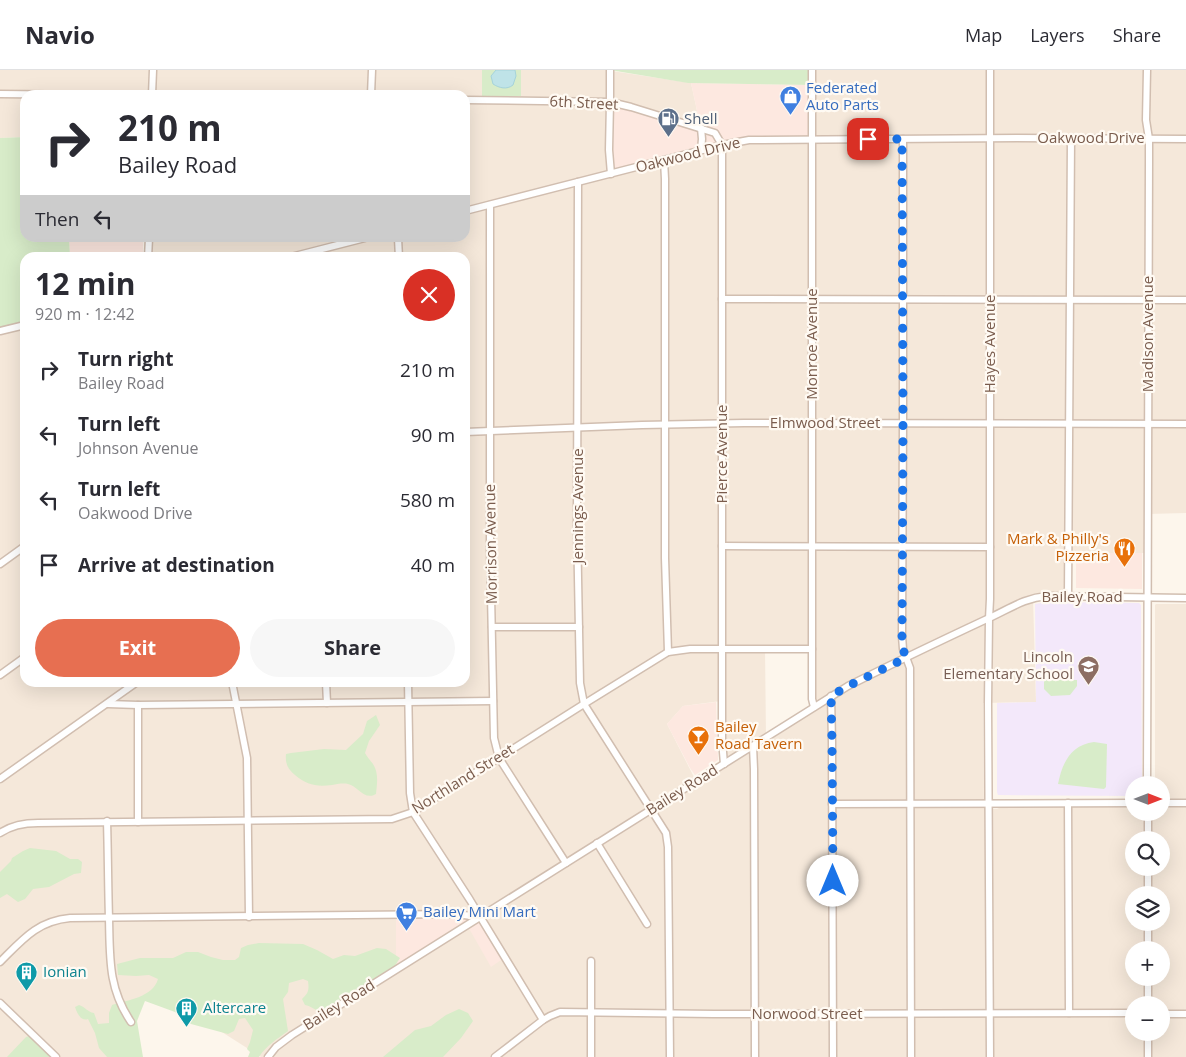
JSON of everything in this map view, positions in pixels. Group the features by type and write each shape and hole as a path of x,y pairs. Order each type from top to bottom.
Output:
{"street":[{"path":"152,70 152,90"},
{"path":"371,90 372,70"},
{"path":"610,70 610,174"},
{"name":"Monroe Avenue","path":"812,70 812,699 814,707"},
{"name":"Hayes Avenue","path":"990,70 990,1057"},
{"name":"Madison Avenue","path":"1146,70 1146,120 1149,139 1147,776"},
{"path":"0,94 20,94"},
{"name":"6th Street","path":"470,100 610,102 631,106 715,133 722,145"},
{"path":"701,128 701,150"},
{"path":"1068,596 1070,138"},
{"path":"902,139 902,642 910,668 911,1057"},
{"name":"Oakwood Drive","path":"470,210 701,150 749,140 1186,139"},
{"name":"Pierce Avenue","path":"722,145 722,740 724,764"},
{"path":"664,160 665,558 668,652"},
{"name":"Jennings Avenue","path":"578,182 577,525 580,683 584,704 666,833 668,847 670,1057"},
{"name":"Morrison Avenue","path":"490,205 490,538 494,738 499,758 566,863"},
{"path":"309,252 348,242"},
{"path":"722,299 1186,300"},
{"path":"0,331 20,326"},
{"name":"Elmwood Street","path":"470,432 665,425 812,423 1186,424"},
{"path":"722,546 990,547"},
{"path":"0,564 20,550"},
{"name":"Bailey Road","path":"268,1057 281,1042 848,686 989,619 1016,604 1033,598 1068,596 1186,598"},
{"path":"492,627 579,627"},
{"name":"Northland Street","path":"0,832 29,823 392,819 413,812 668,652 690,649 812,649"},
{"path":"0,675 20,661"},
{"path":"0,779 130,687"},
{"path":"233,687 248,758 249,917"},
{"path":"326,687 327,703"},
{"path":"408,687 410,793 413,812 470,900 479,918 543,1020"},
{"path":"831,696 833,1057"},
{"path":"108,704 493,701"},
{"path":"138,705 138,822"},
{"path":"752,746 754,769 755,1057"},
{"path":"1068,803 1069,1013"},
{"path":"832,804 1125,803"},
{"path":"1170,803 1186,803"},
{"path":"107,822 109,957 115,991 131,1022"},
{"path":"597,843 646,924"},
{"path":"0,962 30,932 51,921 70,918 456,914 479,918"},
{"path":"591,961 591,1057"},
{"path":"0,1003 56,1057"},
{"name":"Norwood Street","path":"495,1057 543,1020 560,1012 669,1014 1125,1014"},
{"path":"1170,1014 1186,1014"},
{"path":"1148,1041 1148,1057"}],"shaded area":[{"path":"0,70 610,70 610,102 722,145 812,139 812,70 1186,70 1186,513 1148,514 1148,553 1069,553 1068,596 1033,598 1036,702 983,703 984,809 997,809 1009,803 1125,803 1125,821 1170,821 1170,776 1155,776 1155,605 1186,604 1186,1057 261,1057 159,992 149,995 132,1011 130,1057 0,1057 0,333 20,327 20,687 470,687 470,252 149,252 150,242 470,242 470,90 20,90 20,137 0,138","holes":["765,649 812,649 814,707 766,737","721,701 724,764 696,781 667,724 683,706","396,915 479,917 396,960"]},
{"path":"612,71 691,83 699,120 697,125 613,101"},
{"path":"691,83 812,85 812,139 749,140 611,174 610,102 696,127 699,120"},
{"path":"69,242 143,242 143,252 70,252"},
{"path":"1076,553 1142,553 1142,589 1076,588"},
{"name":"Lincoln Elementary School","path":"1047,602 1139,603 1141,605 1142,776 1125,776 1125,796 998,795 997,703 1036,702 1035,604"},
{"path":"716,702 718,760 695,775 667,724 683,706"},
{"path":"396,915 479,917 504,958 491,967 467,925 399,968 396,960"}],"green space":[{"path":"482,70 521,70 521,96 482,96"},
{"path":"610,70 812,70 812,85 688,83"},
{"path":"20,137 20,242 69,242 70,252 20,252 20,326 0,331 0,138"},
{"path":"1044,680 1077,680 1077,686 1070,695 1051,696 1044,689"},
{"path":"376,715 380,725 369,741 365,753 376,771 376,794 368,796 352,785 346,784 321,786 308,783 299,778 289,768 286,754 324,749 346,750 363,734 367,721"},
{"path":"1094,742 1107,744 1106,787 1104,789 1058,784 1062,769 1073,751"},
{"path":"30,848 56,851 70,859 78,859 82,862 81,873 74,874 49,887 33,889 25,899 18,902 7,894 0,898 0,872 12,858"},
{"path":"259,943 303,944 333,959 344,955 355,956 377,948 386,949 400,958 392,970 321,1012 305,1005 302,999 308,991 308,981 303,979 289,983 288,992 283,999 288,1031 268,1046 259,1057 248,1057 250,1052 247,1049 253,1030 245,1018 239,1019 234,1031 228,1034 191,1024 175,1012 145,1001 137,1021 143,1057 107,1057 99,1048 95,1033 88,1019 81,1018 75,1007 79,1005 94,1013 98,1024 109,1023 109,1013 112,1005 145,994 151,990 158,979 149,975 118,975 117,964 140,958 173,958 186,952 198,952 223,960 235,960 239,957 241,948"},
{"path":"459,1009 468,1013 473,1021 461,1038 443,1057 383,1057 415,1030 431,1026 446,1015"},
{"path":"29,1036 51,1057 7,1057 26,1037"}],"water":[{"path":"496,70 515,70 516,76 513,85 503,88 493,84 491,76"}],"place":[{"name":"Federated Auto Parts","path":"790,116"},
{"name":"Shell","path":"668,138"},
{"name":"Mark & Philly's Pizzeria","path":"1125,567"},
{"name":"Lincoln Elementary School","path":"1089,685"},
{"name":"Bailey Road Tavern","path":"699,755"},
{"name":"Bailey Mini Mart","path":"407,931"},
{"name":"Ionian","path":"27,991"},
{"name":"Altercare","path":"187,1027"}],"route":[{"path":"833,881 831,696 906,658 902,636 902,139 868,139"}]}
